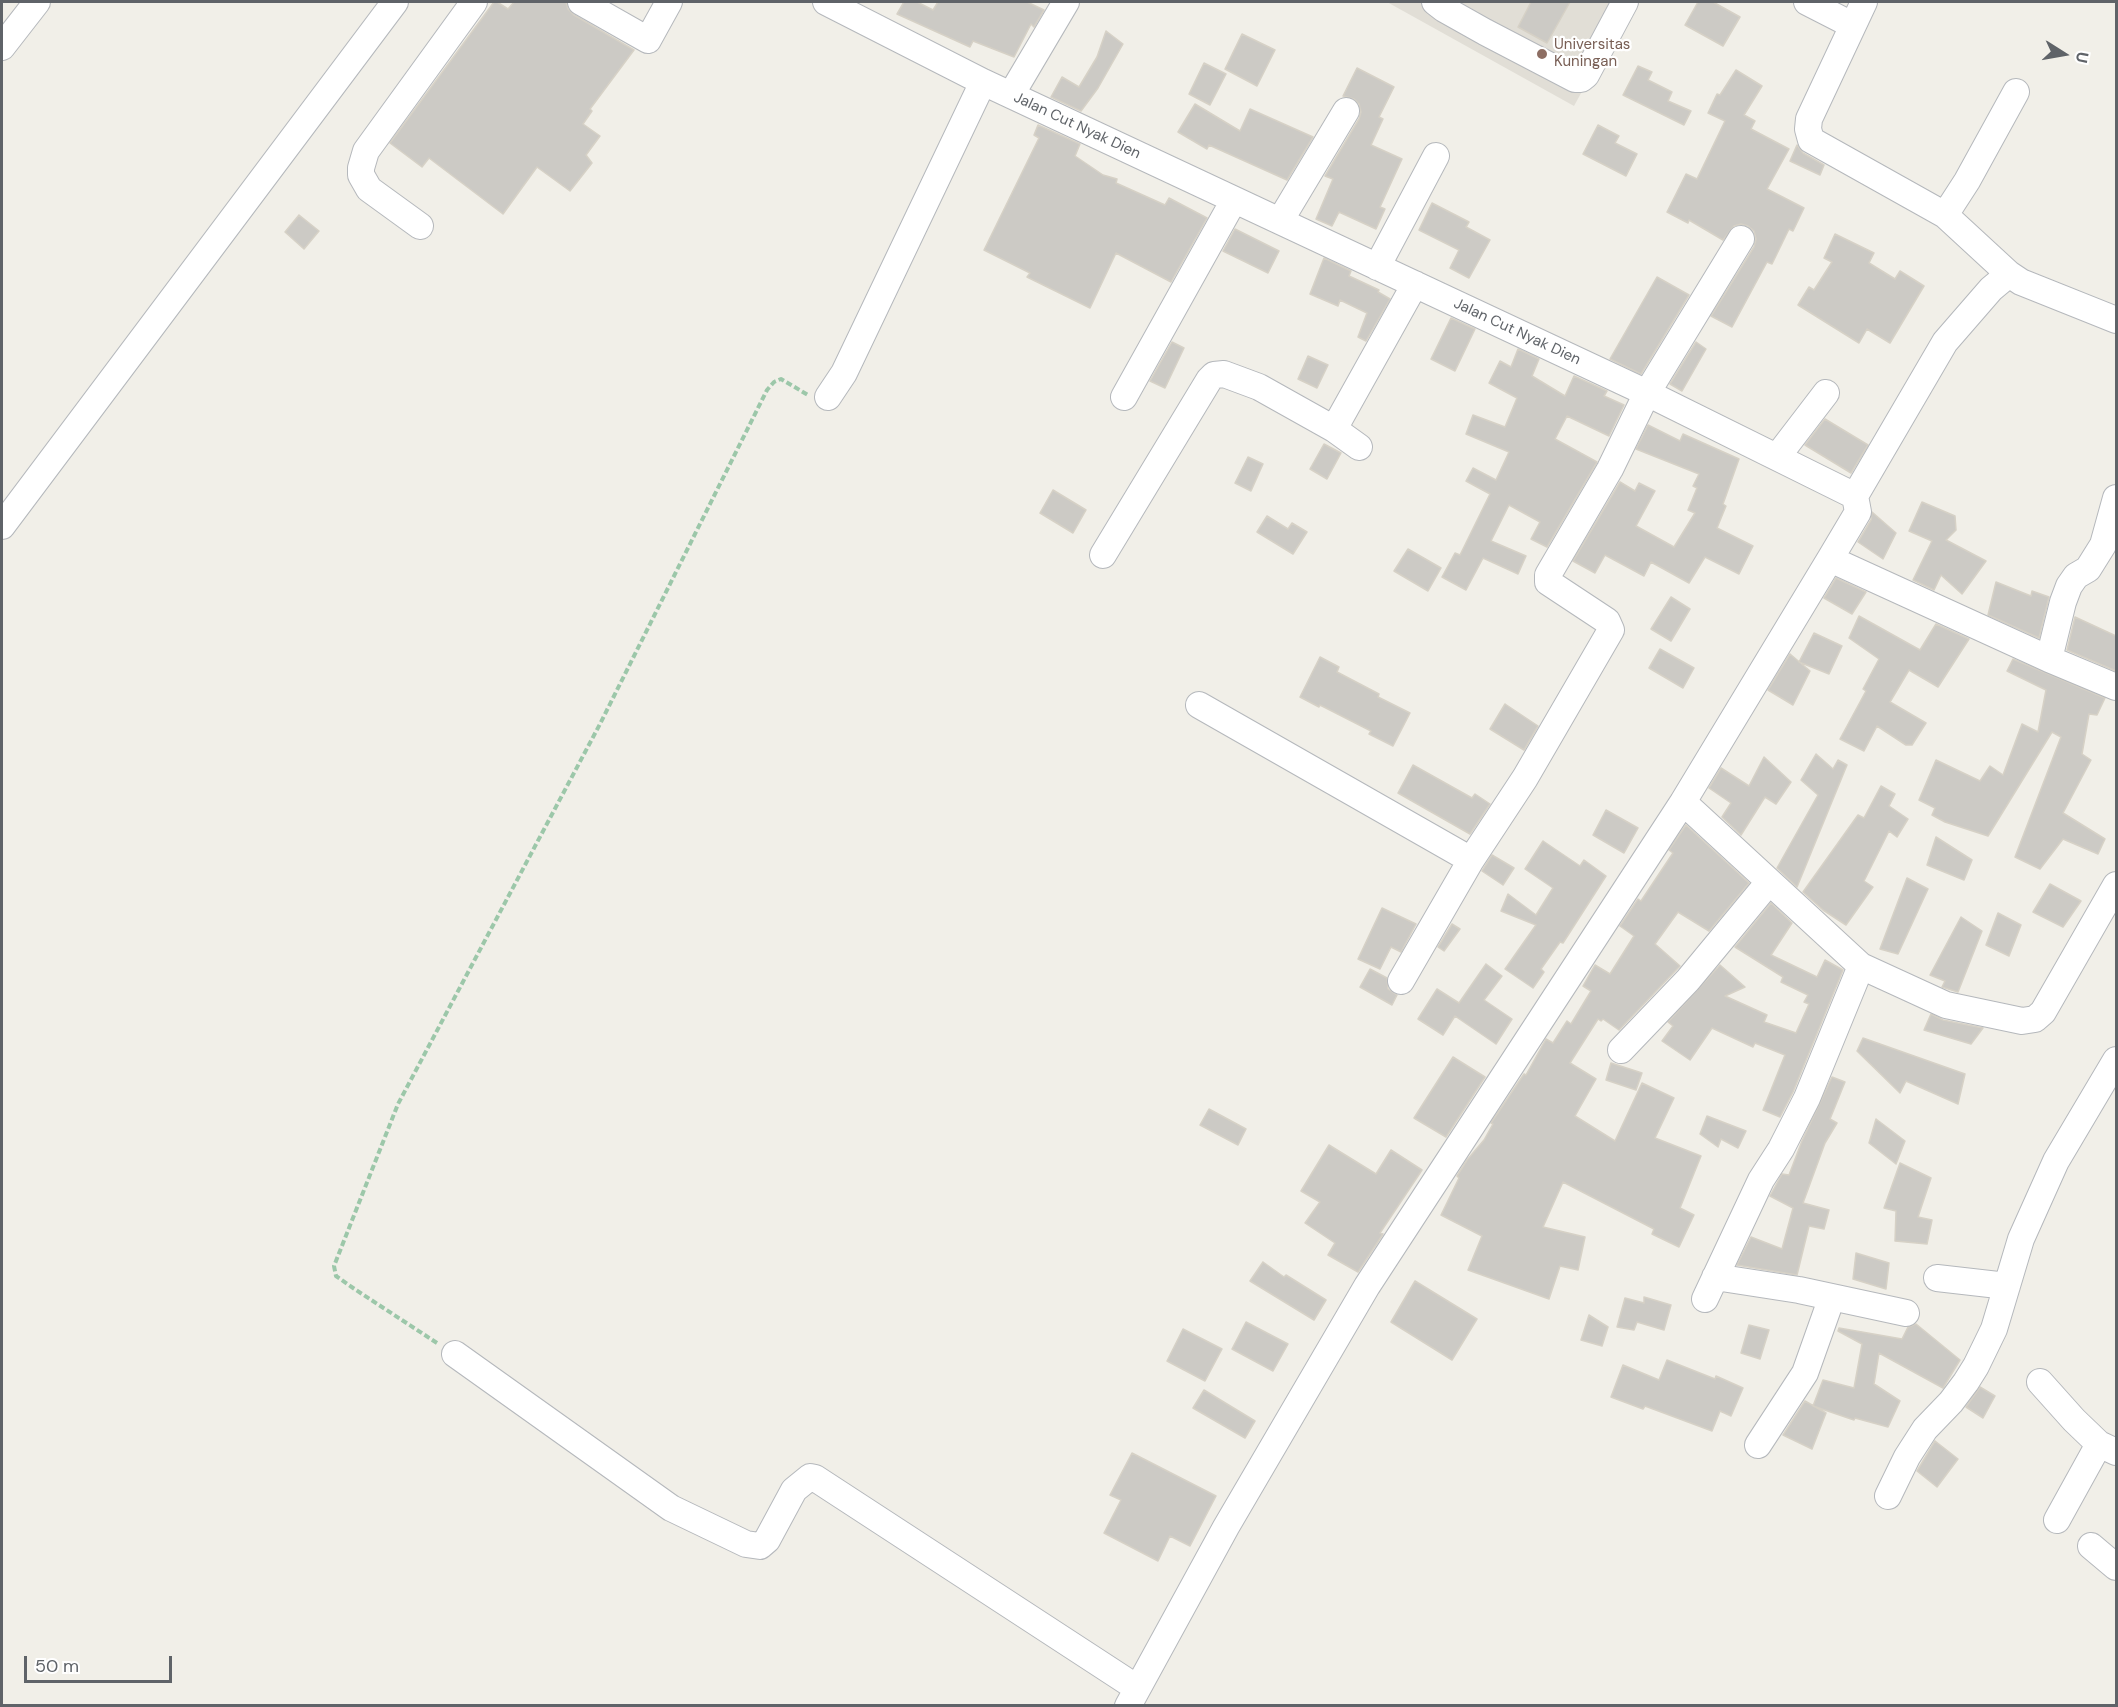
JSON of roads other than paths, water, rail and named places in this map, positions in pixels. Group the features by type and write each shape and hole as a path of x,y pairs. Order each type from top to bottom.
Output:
{"street":[{"path":"2,48 37,2"},
{"path":"2,526 395,2"},
{"path":"420,226 369,189 361,175 361,168 366,151 474,2"},
{"path":"580,2 648,40 669,2"},
{"name":"Jalan Cut Nyak Dien","path":"826,2 983,82 1647,393 1855,496"},
{"path":"1011,95 1066,2"},
{"path":"1436,2 1485,32 1581,80 1586,75 1625,2"},
{"path":"1807,2 1851,25"},
{"path":"1864,2 1851,25 1809,119 1808,129 1811,140 1945,215 2009,274 2021,282 2116,320"},
{"path":"828,397 844,372 983,82"},
{"path":"1945,215 1967,181 2016,92"},
{"path":"1280,221 1346,111"},
{"path":"1377,267 1436,156"},
{"path":"1124,397 1234,200"},
{"path":"1401,981 1471,860 1525,778 1611,630 1607,621 1548,582 1547,579 1610,469 1647,393 1741,238"},
{"path":"455,1354 671,1508 746,1544 760,1546 767,1540 794,1490 810,1477 815,1478 1132,1696 1226,1527 1367,1286 1683,802 1830,559 1858,512 1855,496 1945,342 1985,296 2009,274"},
{"path":"1334,429 1415,284"},
{"path":"1102,555 1214,375 1224,374 1259,387 1334,429 1359,447"},
{"path":"1777,458 1826,393"},
{"path":"2049,659 2069,586 2076,576 2088,569 2103,545 2116,498"},
{"path":"1830,559 2049,659 2116,687"},
{"path":"1199,705 1471,860"},
{"path":"1683,802 1861,966 1946,1005 2022,1021 2035,1019 2043,1012 2116,885"},
{"path":"1621,1050 1688,980 1769,882"},
{"path":"1861,966 1807,1098 1781,1149 1761,1180 1710,1288 1832,1297 1906,1313"},
{"path":"1888,1496 1907,1457 1925,1429 1951,1402 1966,1382 1994,1329 2021,1239 2056,1161 2116,1060"},
{"path":"1937,1278 2007,1286"},
{"path":"1758,1445 1805,1373 1832,1297"},
{"path":"2040,1382 2074,1420 2108,1448 2057,1520"},
{"path":"2091,1545 2116,1567"}],"place":[{"name":"Universitas Kuningan","path":"1542,54"}]}
